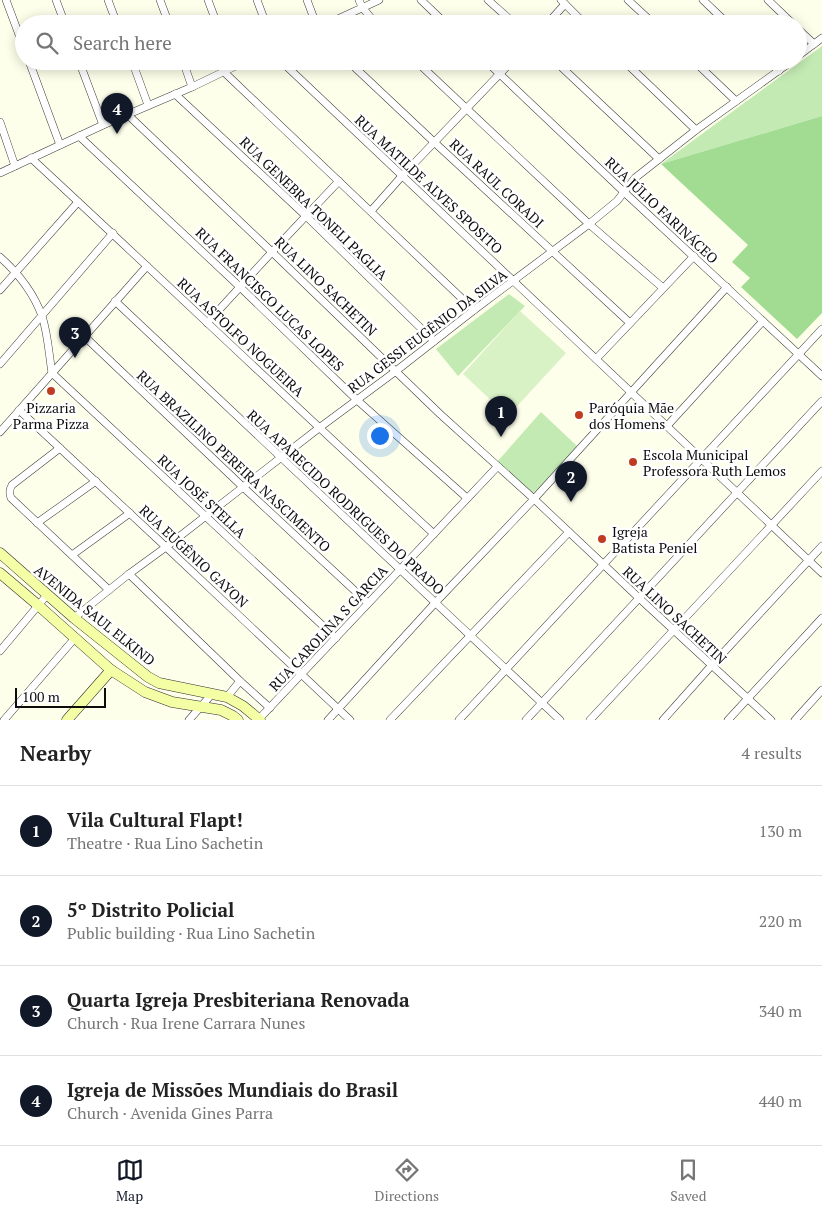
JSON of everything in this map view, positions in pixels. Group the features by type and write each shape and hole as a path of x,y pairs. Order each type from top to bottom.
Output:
{"main road":[{"name":"AVENIDA SAUL ELKIND","path":"0,554 74,618 148,677 159,683 227,697 243,706 259,720"},
{"name":"AVENIDA SAUL ELKIND","path":"0,574 111,670 145,692 172,702 222,710 238,720"},
{"path":"67,720 111,670"}],"street":[{"path":"6,0 15,24"},
{"path":"56,0 62,15"},
{"path":"108,0 114,15"},
{"path":"160,0 166,15"},
{"path":"208,0 214,15"},
{"path":"257,0 263,15"},
{"path":"307,0 313,15"},
{"path":"342,15 361,4 379,0"},
{"path":"421,0 437,15"},
{"path":"488,0 505,15"},
{"path":"628,0 644,15"},
{"path":"703,0 719,15"},
{"path":"768,0 784,15"},
{"path":"554,15 563,2 576,15"},
{"path":"361,4 369,15"},
{"path":"807,37 814,44"},
{"path":"807,49 822,38"},
{"path":"31,70 60,145"},
{"path":"82,70 103,125"},
{"path":"135,70 148,105"},
{"path":"185,70 192,87"},
{"name":"RUA MATILDE ALVES SPOSITO","path":"290,70 822,573"},
{"name":"RUA RAUL CORADI","path":"358,70 630,323"},
{"path":"426,70 589,224 662,288"},
{"name":"RUA JÚLIO FARINÁCEO","path":"496,70 822,376"},
{"path":"370,211 504,70"},
{"path":"565,70 659,159"},
{"path":"633,70 696,130"},
{"path":"703,70 736,101"},
{"name":"RUA GESSI EUGÊNIO DA SILVA","path":"74,618 319,428 610,208 634,178 696,130 779,71"},
{"path":"0,173 127,114 224,72 474,310"},
{"name":"RUA GENEBRA TONELI PAGLIA","path":"175,94 306,216 434,341"},
{"name":"RUA LINO SACHETIN","path":"127,114 440,414 771,720"},
{"path":"0,122 15,166"},
{"name":"RUA FRANCISCO LUCAS LOPES","path":"79,136 357,400 467,498"},
{"name":"RUA ASTOLFO NOGUEIRA","path":"31,158 434,534"},
{"path":"208,324 339,181"},
{"path":"0,290 78,202"},
{"path":"0,364 113,233"},
{"path":"596,359 694,256"},
{"path":"0,257 15,272 31,294 42,316 52,374"},
{"path":"0,432 147,266"},
{"path":"328,720 632,393 727,287"},
{"name":"RUA APARECIDO RODRIGUES DO PRADO","path":"115,301 560,720"},
{"path":"667,426 763,321"},
{"path":"459,720 822,329"},
{"name":"RUA BRAZILINO PEREIRA NASCIMENTO","path":"84,336 243,488 368,603"},
{"name":"RUA JOSÉ STELLA","path":"52,374 336,638"},
{"path":"526,720 822,401"},
{"name":"RUA EUGÊNIO GAYON","path":"19,410 350,720"},
{"path":"60,448 12,484 10,489 11,498 109,590"},
{"name":"RUA CAROLINA S GARCIA","path":"259,720 497,467"},
{"path":"590,720 822,471"},
{"path":"37,523 96,481"},
{"path":"72,555 130,513"},
{"path":"390,720 569,532"},
{"path":"663,720 822,546"},
{"path":"129,574 270,708"},
{"path":"0,651 47,595"},
{"path":"728,720 822,618"},
{"path":"4,718 75,638"},
{"path":"227,697 240,681"},
{"path":"794,720 822,690"},
{"path":"189,720 212,694"}],"green space":[{"path":"822,46 822,116 661,164 789,70 807,70 807,57"},
{"path":"822,116 822,313 797,339 741,287 750,278 732,262 748,245 661,164"},
{"path":"509,294 525,306 458,376 436,349"},
{"path":"520,311 566,353 508,416 463,374"},
{"path":"541,412 578,447 533,493 528,492 497,462"}],"place":[{"name":"Igreja de Missões Mundiais do Brasil","path":"117,134"},
{"name":"Quarta Igreja Presbiteriana Renovada","path":"75,358"},
{"name":"Pizzaria Parma Pizza","path":"51,391"},
{"name":"Paróquia Mãe dos Homens","path":"579,415"},
{"name":"Vila Cultural Flapt!","path":"501,437"},
{"name":"Escola Municipal Professora Ruth Lemos","path":"633,462"},
{"name":"5º Distrito Policial","path":"571,502"},
{"name":"Igreja Batista Peniel","path":"602,539"}]}
